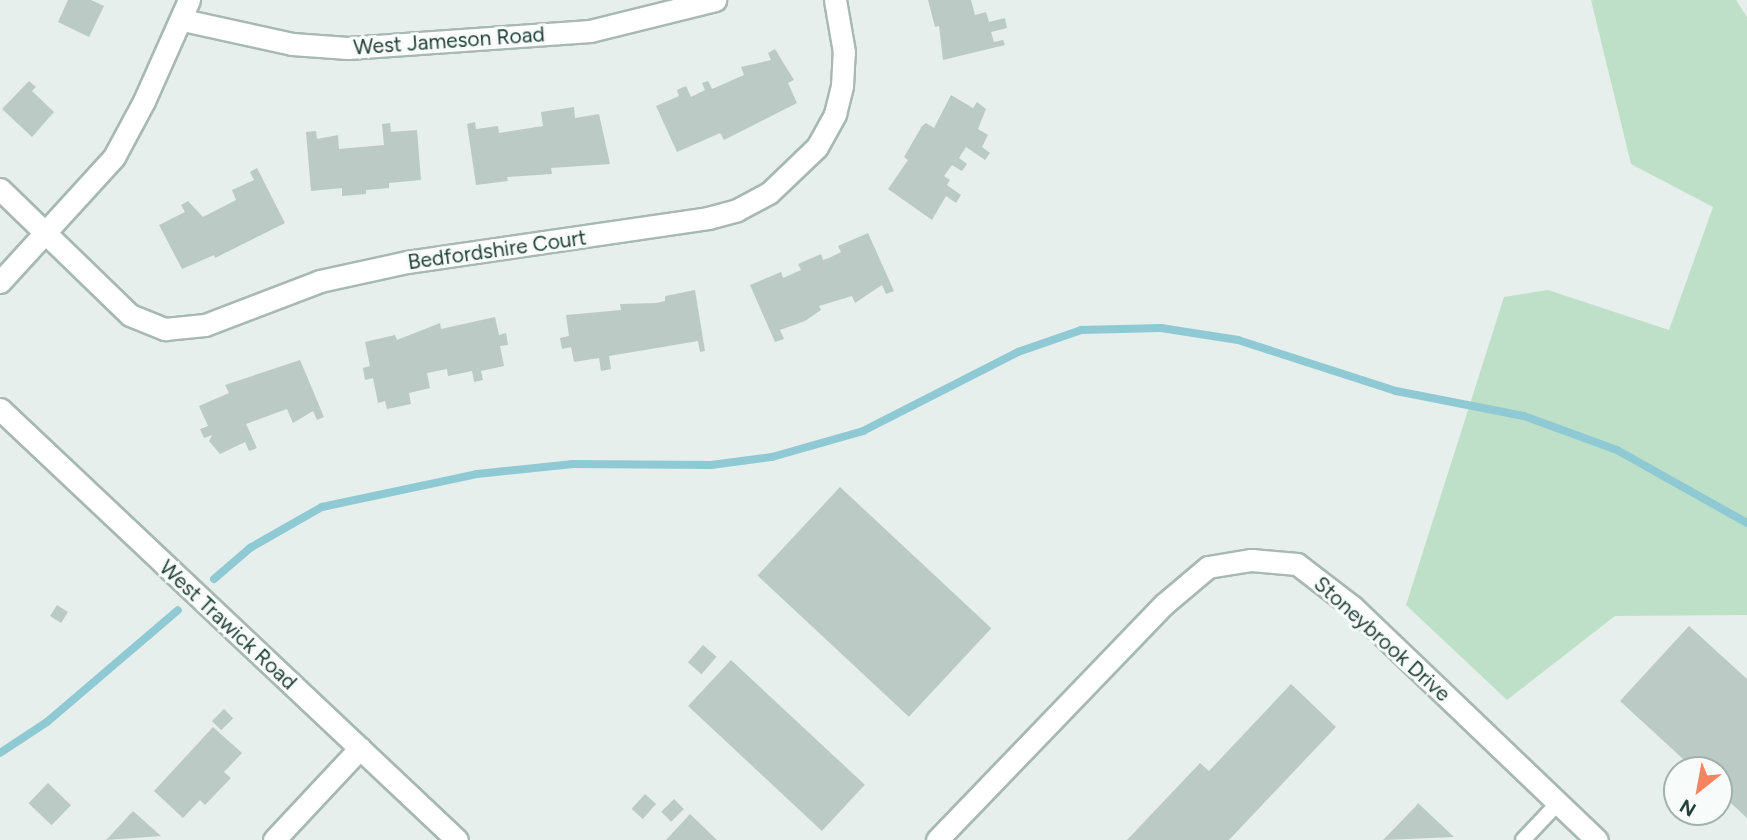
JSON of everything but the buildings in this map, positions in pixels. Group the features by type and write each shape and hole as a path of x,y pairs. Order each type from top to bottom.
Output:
{"street":[{"name":"West Jameson Road","path":"186,10 292,44 348,48 590,31 715,0"},
{"name":"Bedfordshire Court","path":"0,189 130,315 148,325 181,329 205,325 320,281 394,265 737,211 792,173 817,147 835,114 845,52 835,0"},
{"path":"0,282 114,157 186,10"},
{"name":"West Trawick Road","path":"0,409 457,840"},
{"name":"Stoneybrook Drive","path":"937,840 1163,605 1208,567 1251,560 1297,565 1353,607 1597,840"},
{"path":"274,840 360,748"}],"lane":[{"path":"1523,840 1559,803"}],"green space":[{"path":"1591,0 1736,0 1747,17 1747,615 1615,616 1507,700 1406,605 1504,297 1548,290 1669,330 1713,207 1631,164"}],"waterway":[{"path":"214,579 250,548 322,507 477,474 573,464 711,465 772,457 863,431 1018,352 1081,330 1161,328 1238,340 1396,391 1524,416 1617,450 1747,523"},
{"path":"0,753 47,722 178,610"}]}
